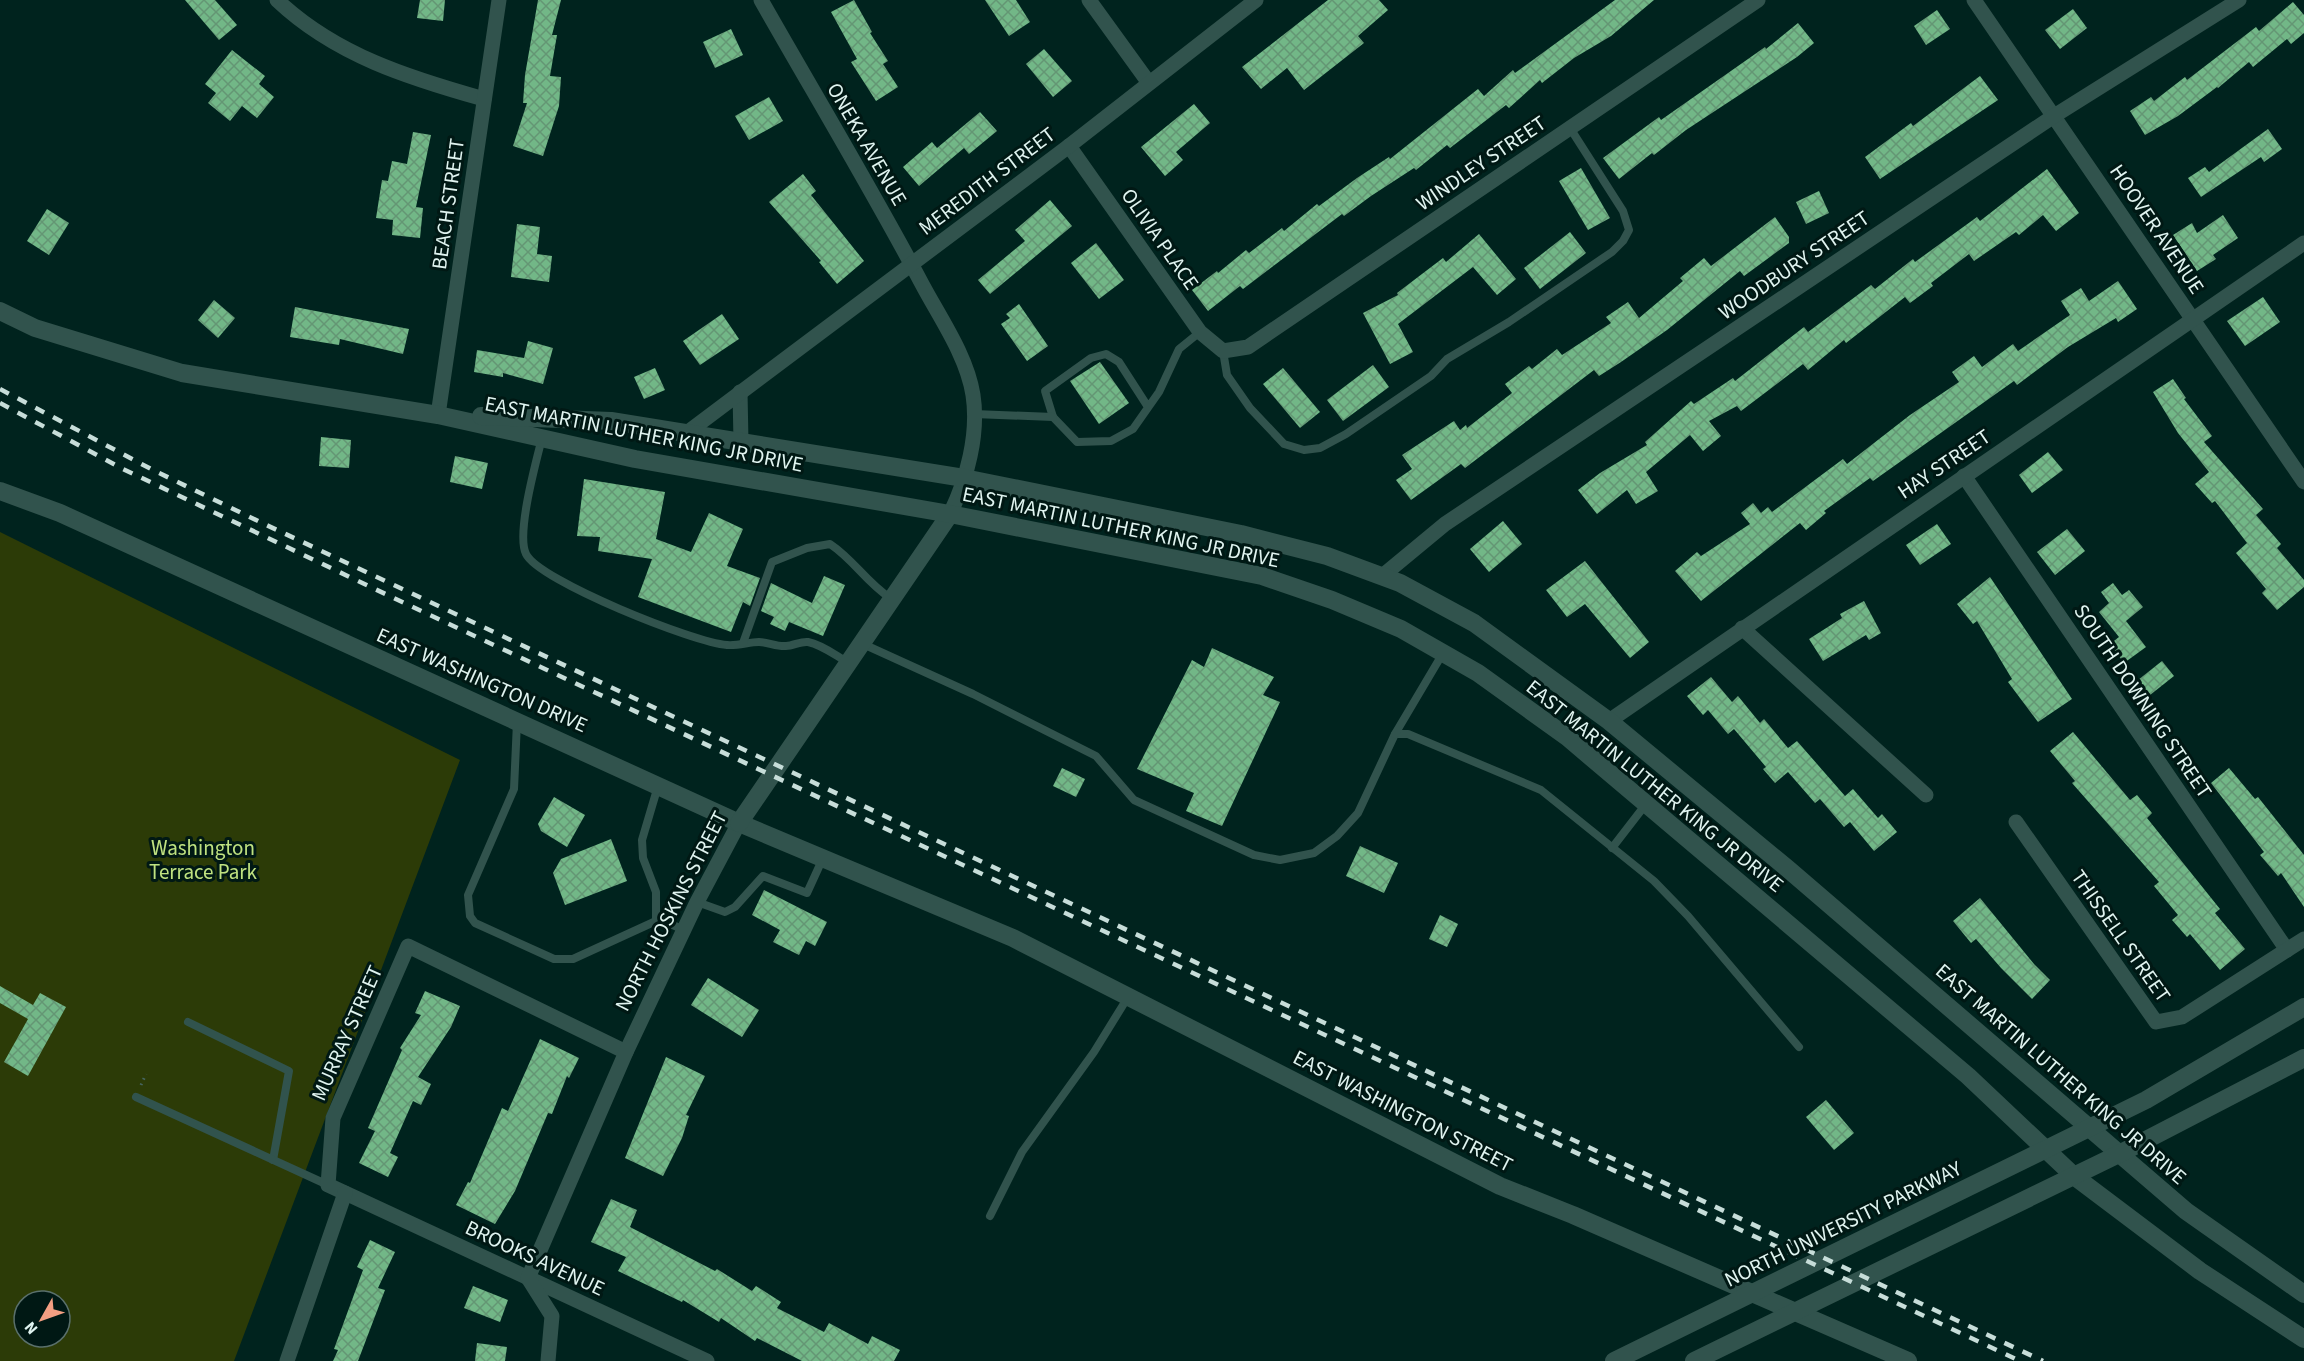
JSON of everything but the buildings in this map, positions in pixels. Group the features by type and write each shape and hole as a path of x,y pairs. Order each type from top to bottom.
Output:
{"main road":[{"name":"EAST MARTIN LUTHER KING JR DRIVE","path":"0,311 35,328 182,373 438,415 635,459 950,514 1262,576 1343,604 1401,629 1478,673 1567,737 1968,1076 2074,1176 2200,1271 2304,1339"},
{"name":"EAST MARTIN LUTHER KING JR DRIVE","path":"438,415 611,421 964,478 1241,534 1327,556 1400,584 1474,623 1609,721 1788,869 2186,1211 2304,1294"},
{"name":"EAST WASHINGTON DRIVE","path":"0,491 60,513 739,823 886,884"},
{"name":"NORTH HOSKINS STREET","path":"739,823 863,644 890,598 950,514"},
{"name":"EAST WASHINGTON STREET","path":"886,884 1013,939 1500,1186 1573,1215 1908,1361"},
{"name":"NORTH UNIVERSITY PARKWAY","path":"1614,1361 2146,1100 2304,1007"},
{"path":"1694,1361 2121,1153 2304,1058"}],"street":[{"path":"277,0 302,23 343,48 405,77 484,99"},
{"name":"BEACH STREET","path":"438,415 499,0"},
{"name":"ONEKA AVENUE","path":"761,0 911,264 957,350 973,394 974,414 964,478 950,514"},
{"path":"1089,0 1149,82"},
{"name":"MEREDITH STREET","path":"688,432 1068,146 1256,0"},
{"name":"WINDLEY STREET","path":"1223,351 1248,347 1758,0"},
{"name":"HOOVER AVENUE","path":"1974,0 2304,482"},
{"name":"WOODBURY STREET","path":"1381,577 1445,524 2054,116 2239,0"},
{"name":"OLIVIA PLACE","path":"1068,146 1200,332 1223,351"},
{"name":"HAY STREET","path":"1609,721 2304,243"},
{"path":"740,392 741,442"},
{"name":"SOUTH DOWNING STREET","path":"1964,476 2287,950"},
{"path":"1742,628 1926,795"},
{"name":"THISSELL STREET","path":"2016,822 2156,1022 2182,1017 2304,939"},
{"name":"NORTH HOSKINS STREET","path":"528,1278 626,1052 697,902 739,823"},
{"name":"MURRAY STREET","path":"328,1185 333,1118 408,946 626,1052"},
{"path":"287,1361 345,1193 328,1185"},
{"name":"BROOKS AVENUE","path":"345,1193 707,1361"},
{"path":"528,1278 552,1316 548,1361"}],"lane":[{"path":"1223,351 1227,375 1250,408 1284,444 1304,450 1320,448 1346,434 1431,376 1447,358 1509,322 1612,252 1623,241 1629,230 1623,211 1569,128"},
{"path":"1148,407 1119,362 1106,354 1091,357 1045,391 1053,417 1077,441 1111,441 1133,429 1160,392 1179,349 1200,332"},
{"path":"974,414 1053,417"},
{"path":"542,438 532,480 522,541 526,555 537,567 623,611 702,640 728,645 761,642 784,646 807,642 824,648 849,663"},
{"path":"743,644 772,562 807,548 830,544 848,556 870,584 890,598"},
{"path":"863,644 1096,756 1134,800 1254,855 1280,860 1314,853 1337,836 1358,813 1395,734 1443,653"},
{"path":"518,721 514,789 468,895 470,916 476,923 554,959 573,959 656,921 664,921 684,930"},
{"path":"1395,734 1408,734 1542,790 1654,881 1688,916 1799,1047"},
{"path":"656,921 656,892 643,858 642,840 658,786"},
{"path":"1612,848 1646,804"},
{"path":"697,902 725,912 735,907 757,879 763,876 807,893 824,857"},
{"path":"990,1216 1022,1152 1094,1052 1128,997"},
{"path":"188,1022 289,1071 273,1160"},
{"path":"136,1097 328,1185"}],"green space":[{"name":"Washington Terrace Park","path":"0,532 460,760 234,1361 0,1361"}],"railway":[{"path":"0,389 151,469 260,522 2043,1361"},
{"path":"0,403 123,469 398,600 2020,1361"}]}
